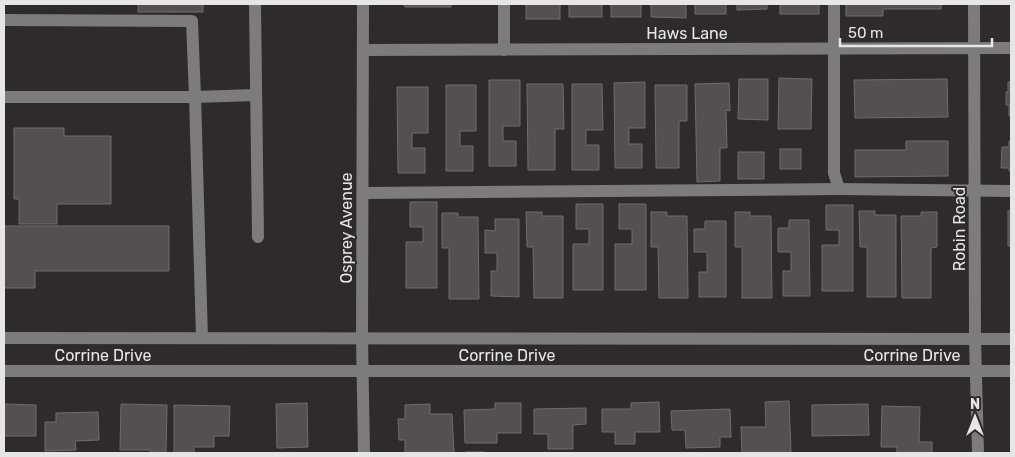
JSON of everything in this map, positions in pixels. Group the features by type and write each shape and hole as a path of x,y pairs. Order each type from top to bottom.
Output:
{"street":[{"path":"254,4 258,237"},
{"name":"Osprey Avenue","path":"363,4 362,372 364,453"},
{"path":"504,4 504,50"},
{"path":"834,4 834,173 839,190"},
{"name":"Robin Road","path":"974,4 975,339 978,453"},
{"path":"4,20 192,21 202,338"},
{"name":"Haws Lane","path":"364,50 1011,48"},
{"path":"4,96 195,97 256,95"},
{"path":"363,193 1011,190"},
{"name":"Corrine Drive","path":"4,338 1011,339"},
{"name":"Corrine Drive","path":"4,371 1011,371"}],"building":[{"path":"138,4 203,4 203,12 138,12"},
{"path":"404,4 451,4 451,7 405,7"},
{"path":"526,4 560,4 560,19 526,19"},
{"path":"569,4 602,4 602,17 569,17"},
{"path":"611,4 641,4 641,17 611,17"},
{"path":"651,4 686,4 686,18 651,17"},
{"path":"695,4 726,4 726,14 695,14"},
{"path":"737,4 767,4 767,9 737,10"},
{"path":"780,4 819,4 819,14 780,14"},
{"path":"846,4 941,4 941,9 883,9 883,16 846,16"},
{"path":"779,78 812,79 811,129 778,129"},
{"path":"739,79 768,79 768,120 738,119"},
{"path":"947,79 948,117 855,118 854,80"},
{"path":"489,80 520,80 520,126 503,126 503,141 516,141 516,166 489,166"},
{"path":"645,82 645,128 629,128 629,144 642,144 642,168 615,168 614,83"},
{"path":"1008,82 1011,82 1011,116 1009,116 1009,105 1006,105"},
{"path":"729,83 730,111 726,110 727,148 720,148 720,181 697,182 695,84"},
{"path":"527,84 563,84 564,129 555,129 555,170 528,170"},
{"path":"572,84 602,84 603,130 586,130 586,145 599,145 599,170 572,170"},
{"path":"446,85 476,85 476,131 460,131 460,146 473,146 473,171 446,171"},
{"path":"655,85 687,85 687,121 679,121 679,168 656,168"},
{"path":"397,87 428,87 428,133 412,133 412,148 425,148 425,173 398,173"},
{"path":"14,128 64,128 64,136 111,136 111,204 57,204 57,224 19,224 19,199 14,199"},
{"path":"906,141 948,141 948,176 855,177 855,150 906,150"},
{"path":"1009,141 1011,141 1011,171 1009,171 1009,168 1001,168 1002,147 1009,147"},
{"path":"780,149 801,149 801,169 780,169"},
{"path":"738,152 764,152 764,179 738,179"},
{"path":"410,202 437,202 437,288 406,288 406,242 423,242 423,227 410,227"},
{"path":"576,204 603,204 603,290 573,290 573,244 589,244 589,229 576,229"},
{"path":"619,204 646,204 646,290 615,290 615,244 632,244 632,229 619,229"},
{"path":"826,205 853,205 853,291 822,291 822,245 839,245 839,230 826,230"},
{"path":"859,211 875,211 875,215 896,215 896,297 867,297 867,247 860,247"},
{"path":"1008,211 1011,211 1011,246 1008,246"},
{"path":"526,212 542,212 542,216 563,216 563,298 534,298 533,247 527,247"},
{"path":"651,212 667,212 667,216 687,216 688,298 659,298 658,247 651,247"},
{"path":"735,212 750,212 750,216 771,216 772,298 742,298 742,247 735,247"},
{"path":"921,212 937,212 937,247 931,248 931,298 902,298 901,216 921,216"},
{"path":"442,213 458,213 458,217 478,217 479,299 449,299 449,248 442,248"},
{"path":"495,219 519,219 519,297 491,296 491,271 497,271 497,253 485,253 485,230 495,231"},
{"path":"789,220 809,220 810,296 783,296 783,271 791,271 791,252 778,252 778,228 789,228"},
{"path":"705,221 726,221 726,297 699,297 699,272 707,272 707,252 694,252 694,229 705,229"},
{"path":"4,226 169,226 169,271 35,271 35,288 4,288"},
{"path":"789,401 791,453 742,453 741,427 766,427 765,402"},
{"path":"659,402 660,432 635,432 635,444 615,444 615,432 602,432 602,409 631,409 631,403"},
{"path":"307,403 308,447 277,448 276,404"},
{"path":"495,403 521,403 521,433 497,433 497,443 465,443 464,410 495,409"},
{"path":"4,404 36,405 36,436 4,436"},
{"path":"121,404 167,405 166,453 150,453 150,450 120,450"},
{"path":"430,404 430,414 452,414 454,453 405,453 405,440 399,440 398,419 405,419 405,405"},
{"path":"868,404 869,435 812,436 812,405"},
{"path":"174,405 230,406 229,436 214,436 214,447 194,447 194,453 174,453"},
{"path":"882,406 920,407 919,442 932,442 932,453 897,453 897,447 881,447"},
{"path":"586,408 586,424 573,425 573,449 548,449 548,434 534,434 534,409"},
{"path":"730,409 731,437 720,437 720,447 686,448 685,430 672,430 671,411"},
{"path":"98,412 99,440 75,441 76,450 45,451 45,422 56,422 56,413"},
{"path":"484,452 484,453 466,453"}]}
